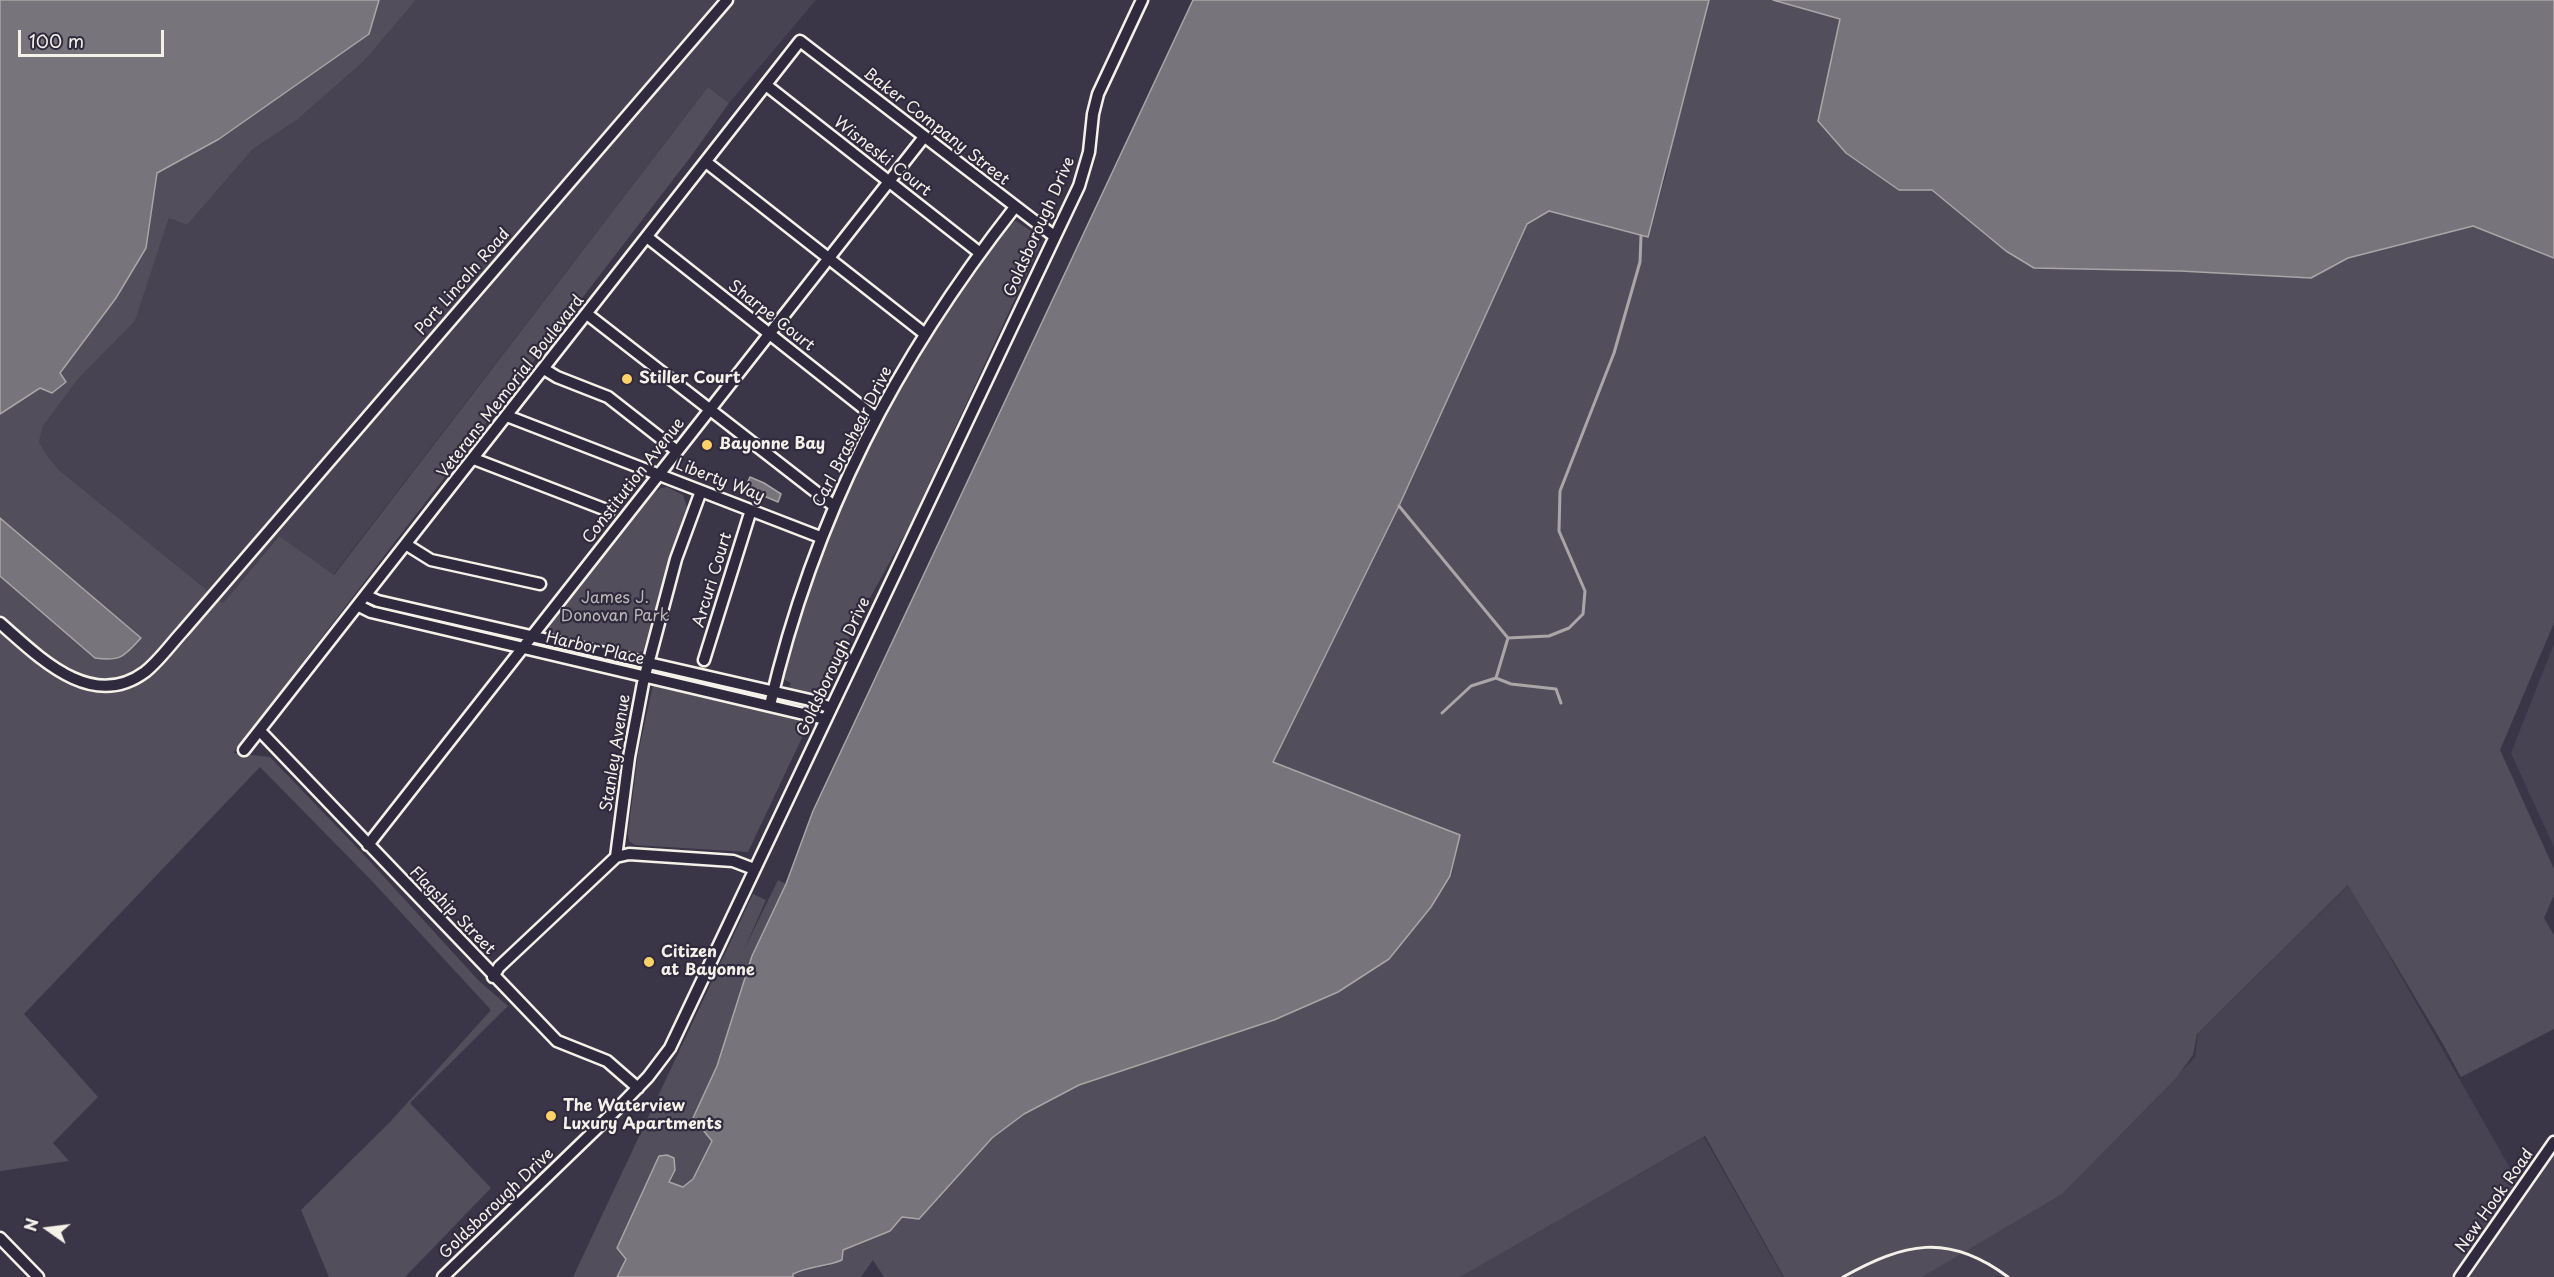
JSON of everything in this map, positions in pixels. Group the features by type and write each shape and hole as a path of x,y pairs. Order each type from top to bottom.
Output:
{"street":[{"name":"Port Lincoln Road","path":"0,623 50,665 70,678 85,683 113,685 128,681 145,672 727,0"},
{"name":"Goldsborough Drive","path":"443,1277 638,1088 670,1048 1085,169 1098,94 1142,0"},
{"name":"Baker Company Street","path":"800,41 1054,237"},
{"name":"Veterans Memorial Boulevard","path":"244,750 800,41"},
{"name":"Wisneski Court","path":"766,84 980,253"},
{"name":"Constitution Avenue","path":"368,845 924,137"},
{"path":"706,162 925,334"},
{"name":"Carl Brashear Drive","path":"770,705 800,594 820,537 876,418 925,334 980,253 1016,207"},
{"name":"Sharpe Court","path":"647,237 876,418"},
{"path":"587,314 834,506"},
{"path":"544,369 557,377 607,396 677,451"},
{"name":"Liberty Way","path":"507,416 820,537"},
{"path":"474,459 609,511"},
{"name":"Stanley Avenue","path":"616,857 629,757 647,662 676,559 701,490"},
{"name":"Arcuri Court","path":"704,660 751,510"},
{"path":"407,545 431,560 540,584"},
{"name":"Harbor Place","path":"367,596 378,601 531,637 773,691 831,708"},
{"name":"Harbor Place","path":"359,606 371,612 825,719"},
{"name":"Flagship Street","path":"260,731 560,1044 607,1061 638,1088"},
{"path":"493,976 499,967 616,857 629,854 733,861 754,869"},
{"name":"New Hook Road","path":"2460,1277 2554,1142"},
{"path":"0,1238 38,1277"}],"shaded area":[{"path":"0,0 379,0 369,34 219,139 157,173 146,248 116,298 60,373 66,382 52,393 40,388 0,414"},
{"path":"416,0 816,0 729,103 708,87 333,575 278,536 223,603 60,471 39,442 43,426 78,379 135,321 169,218 187,225 253,149 298,119 364,61"},
{"path":"1193,0 1709,0 1648,237 1549,211 1527,224 1399,506 1273,762 1460,835 1450,876 1431,907 1389,959 1338,992 1274,1020 1079,1085 1024,1114 992,1138 919,1219 902,1217 890,1231 843,1250 842,1260 799,1271 793,1274 793,1277 617,1277 626,1259 617,1248 659,1156 667,1155 674,1158 675,1170 669,1182 683,1187 693,1179 712,1141 693,1118 717,1066 752,956 786,884 813,811"},
{"path":"1773,0 2554,0 2554,258 2473,226 2348,258 2311,278 2180,271 2034,268 2006,251 1932,190 1899,190 1846,153 1818,121 1840,19"},
{"path":"750,477 781,494 778,502 745,488"},
{"path":"0,518 141,638 131,649 116,658 95,658 0,576"},
{"path":"2554,644 2554,847 2511,753"},
{"path":"2349,885 2519,1184 2554,1140 2554,1277 1921,1277 2063,1193 2195,1057 2198,1033"},
{"path":"1704,1137 1783,1277 1459,1277"}],"green space":[{"path":"0,0 125,178 349,0 416,0 364,61 298,119 253,149 187,225 169,218 135,321 78,379 43,426 39,442 60,471 223,603 279,536 334,575 708,87 729,103 692,155 233,753 270,757 365,856 479,981 508,1006 410,1103 491,1188 405,1277 329,1277 301,1210 390,1122 491,1010 371,880 260,767 24,1014 98,1097 53,1143 69,1161 0,1171 0,576 95,658 141,638 0,518"},
{"path":"1709,0 1773,0 1840,19 1846,153 1899,190 1932,190 2006,251 2180,271 2311,278 2348,258 2473,226 2554,258 2554,623 2500,750 2554,869 2554,895 2544,918 2554,935 2554,1029 2461,1077 2348,885 2197,1034 2193,1055 2176,1078 2062,1194 1922,1277 1784,1277 1705,1136 1460,1277 884,1277 873,1260 861,1277 793,1277 793,1274 803,1269 828,1266 843,1250 890,1231 902,1216 919,1219 992,1138 1024,1114 1079,1085 1274,1020 1338,992 1389,959 1431,907 1452,875 1459,835 1273,763 1400,506 1527,223 1549,211 1648,237 1667,171 1670,149"},
{"path":"1016,221 1037,235 1040,245 908,529 860,616 825,689 817,688 814,695 789,688 791,683 783,679 797,620 817,560 843,500 904,383 974,274 1010,224"},
{"name":"James J. Donovan Park","path":"667,487 683,495 687,507 643,651 633,654 553,635 549,632 548,628 653,493"},
{"path":"653,685 802,718 802,725 807,727 748,852 635,845 629,841 628,833 638,754"},
{"path":"778,880 786,884 752,956 717,1066 693,1117 712,1141 693,1179 683,1187 668,1182 675,1170 659,1156 617,1248 626,1259 617,1277 573,1277 753,894 766,900 743,952"}],"waterway":[{"path":"1399,506 1508,638 1549,636 1569,628 1583,614 1585,591 1559,531 1560,491 1614,353 1640,262 1641,236"},
{"path":"1442,713 1471,686 1496,678 1508,638"},
{"path":"1496,678 1511,684 1556,689 1561,703"}],"railway":[{"path":"1843,1277 1886,1256 1926,1247 1946,1248 1965,1253 2008,1277"}],"place":[{"name":"Stiller Court","path":"627,379"},
{"name":"Bayonne Bay","path":"707,445"},
{"name":"Citizen at Bayonne","path":"649,962"},
{"name":"The Waterview Luxury Apartments","path":"551,1116"}]}
